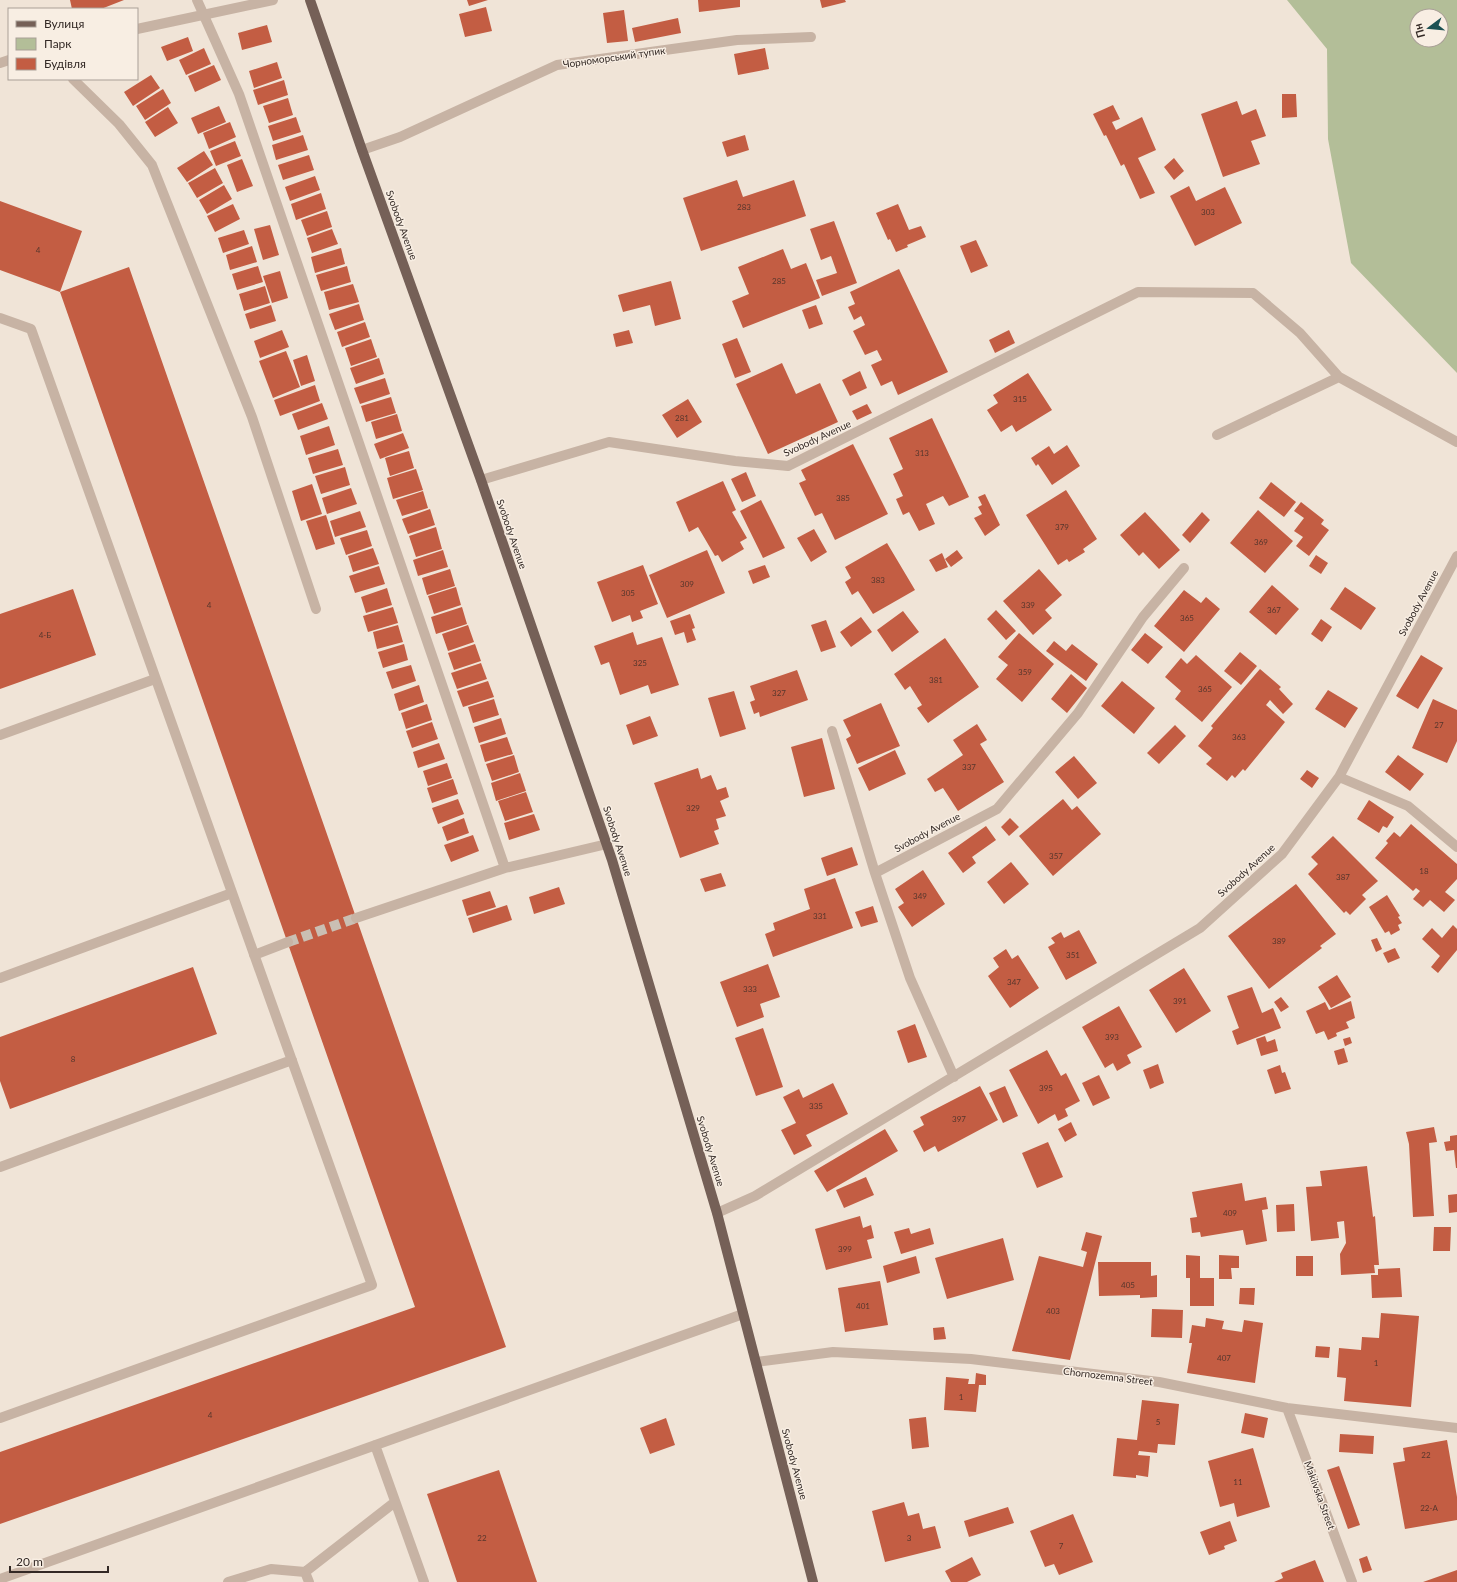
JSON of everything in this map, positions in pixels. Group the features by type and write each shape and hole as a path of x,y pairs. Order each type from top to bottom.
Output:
{"main road":[{"name":"Svobody Avenue","path":"310,0 362,150 481,480 607,844 717,1213 813,1582"}],"street":[{"path":"197,0 239,94 505,868"},
{"path":"138,29 273,0"},
{"name":"Чорноморський тупик","path":"362,150 400,137 557,65 737,40 811,37"},
{"path":"74,80 119,124 152,165 252,417 316,609"},
{"name":"Svobody Avenue","path":"481,480 609,442 735,461 788,466 1138,292 1253,293 1300,332 1339,377"},
{"path":"0,318 31,330 372,1285 0,1418"},
{"path":"1217,435 1339,377 1457,442"},
{"name":"Svobody Avenue","path":"717,1213 755,1196 1200,928 1282,854 1339,777 1457,556"},
{"name":"Svobody Avenue","path":"875,874 997,809 1078,713 1143,618 1184,568"},
{"path":"0,735 156,679"},
{"path":"832,731 875,874 910,978 954,1077"},
{"path":"1339,777 1408,806 1457,847"},
{"path":"356,918 505,868 607,844"},
{"path":"0,978 232,893"},
{"path":"254,955 288,942"},
{"path":"0,1167 292,1060"},
{"path":"0,1579 743,1314"},
{"name":"Chornozemna Street","path":"756,1362 833,1352 971,1359 1159,1382 1288,1408 1457,1428"},
{"name":"Makiivska Street","path":"1288,1408 1352,1582"},
{"path":"375,1445 424,1582"},
{"path":"228,1582 271,1569 305,1572 395,1502"},
{"path":"305,1572 309,1582"}],"green space":[{"path":"1287,0 1457,0 1457,373 1351,263 1328,139 1327,49"}],"building":[{"path":"70,0 124,0 104,8 72,8"},
{"path":"467,0 488,0 469,6"},
{"path":"698,0 740,0 740,7 699,12"},
{"path":"820,0 845,0 846,2 822,8"},
{"path":"486,7 492,31 465,37 459,14"},
{"path":"624,10 628,41 607,43 603,13"},
{"path":"678,18 681,33 635,42 632,28"},
{"path":"267,25 272,42 242,50 238,33"},
{"path":"188,37 193,51 167,61 161,47"},
{"path":"204,48 211,64 186,75 179,60"},
{"path":"765,48 769,69 738,75 734,54"},
{"path":"277,62 282,78 254,88 249,71"},
{"path":"214,65 221,80 195,92 188,76"},
{"path":"151,75 160,88 133,106 124,92"},
{"path":"284,80 288,95 258,105 253,90"},
{"path":"163,89 171,103 145,120 136,106"},
{"path":"1282,94 1296,94 1297,117 1282,118"},
{"path":"288,98 293,115 269,123 263,106"},
{"path":"1237,101 1242,115 1256,109 1266,136 1251,141 1260,164 1223,177 1201,114"},
{"path":"1113,105 1120,119 1112,122 1116,130 1142,117 1156,150 1138,158 1155,193 1140,199 1124,164 1121,166 1106,135 1104,136 1093,114"},
{"path":"219,106 226,122 198,134 191,118"},
{"path":"168,107 178,123 155,137 145,122"},
{"path":"296,117 301,132 273,141 268,126"},
{"path":"230,122 236,137 209,149 203,133"},
{"path":"303,135 308,150 276,160 272,145"},
{"path":"745,135 749,150 727,157 722,142"},
{"path":"235,141 241,156 216,166 210,151"},
{"path":"204,151 213,165 187,182 177,168"},
{"path":"309,155 314,170 283,180 278,165"},
{"path":"1174,158 1184,171 1174,180 1164,167"},
{"path":"242,159 253,186 237,192 227,165"},
{"path":"215,168 223,183 197,198 188,183"},
{"path":"315,176 320,190 290,201 285,187"},
{"path":"737,180 743,197 794,180 806,216 701,251 683,198"},
{"path":"224,185 232,199 207,214 199,200"},
{"path":"1189,186 1196,201 1225,187 1242,223 1195,246 1170,196"},
{"path":"321,193 326,209 296,220 291,204"},
{"path":"0,201 82,231 60,292 0,270"},
{"path":"233,204 240,219 215,232 207,216"},
{"path":"898,204 909,230 921,226 926,237 907,245 908,247 896,252 890,239 888,240 876,213"},
{"path":"327,211 332,227 307,236 301,220"},
{"path":"834,221 857,283 822,296 816,280 837,273 831,256 821,260 810,229"},
{"path":"270,225 279,255 263,260 254,229"},
{"path":"332,229 338,244 312,253 307,238"},
{"path":"244,230 249,244 223,253 218,238"},
{"path":"976,240 988,266 971,273 960,246"},
{"path":"252,246 257,262 230,270 226,255"},
{"path":"341,248 345,264 315,273 311,257"},
{"path":"783,249 791,269 806,263 820,298 743,328 732,301 749,294 738,267"},
{"path":"258,266 263,282 237,290 232,274"},
{"path":"347,266 351,282 321,291 316,275"},
{"path":"129,267 506,1347 0,1524 0,1452 415,1307 60,292"},
{"path":"899,269 948,372 898,395 892,381 881,386 871,365 882,360 877,350 865,355 853,331 865,325 861,316 854,320 848,307 855,304 850,292"},
{"path":"280,271 288,298 272,303 263,276"},
{"path":"671,281 681,319 655,326 650,305 623,312 618,295"},
{"path":"353,284 359,302 329,310 324,292"},
{"path":"265,286 270,303 244,311 239,294"},
{"path":"359,304 364,320 335,330 329,314"},
{"path":"271,305 276,321 250,329 245,314"},
{"path":"816,305 823,324 809,329 802,310"},
{"path":"365,322 370,337 342,347 337,332"},
{"path":"282,330 289,347 260,358 254,341"},
{"path":"629,330 633,343 616,347 613,334"},
{"path":"1009,330 1015,343 995,353 989,340"},
{"path":"737,338 751,372 735,378 722,344"},
{"path":"371,339 377,357 351,366 345,348"},
{"path":"286,351 300,387 273,398 259,361"},
{"path":"307,355 315,381 301,386 293,360"},
{"path":"379,358 384,374 356,384 350,368"},
{"path":"782,363 796,394 820,383 838,422 768,454 736,384"},
{"path":"860,371 867,388 850,396 842,380"},
{"path":"1028,373 1052,410 1016,432 1012,425 1001,432 987,410 998,403 993,395"},
{"path":"385,378 390,394 360,404 354,388"},
{"path":"315,385 320,401 280,416 274,400"},
{"path":"391,397 396,413 366,422 361,406"},
{"path":"688,399 702,422 677,438 662,415"},
{"path":"322,403 328,419 298,430 292,414"},
{"path":"867,404 872,413 857,420 852,411"},
{"path":"397,414 402,431 376,439 371,422"},
{"path":"932,418 969,497 949,506 943,496 926,504 935,524 919,531 909,512 903,515 896,499 903,496 893,474 903,469 889,438"},
{"path":"329,426 335,445 306,455 300,436"},
{"path":"403,433 409,448 380,459 374,444"},
{"path":"853,444 888,514 835,540 822,513 815,516 799,483 806,480 801,470"},
{"path":"1067,445 1080,466 1052,485 1038,464 1036,466 1031,458 1049,446 1054,454"},
{"path":"338,449 343,465 313,474 308,458"},
{"path":"409,451 414,468 390,476 385,458"},
{"path":"345,467 350,485 321,494 315,476"},
{"path":"416,469 423,490 393,499 387,478"},
{"path":"746,472 756,496 742,502 731,479"},
{"path":"723,481 736,510 732,512 747,538 740,542 744,549 722,562 718,555 715,556 698,527 689,532 676,502"},
{"path":"1271,482 1296,502 1284,517 1259,498"},
{"path":"312,484 322,514 301,521 292,491"},
{"path":"351,488 357,504 327,514 322,498"},
{"path":"1066,490 1097,539 1083,549 1085,552 1069,562 1067,559 1058,565 1026,515"},
{"path":"423,491 428,508 402,516 396,500"},
{"path":"985,494 1000,525 985,536 974,518 982,514 978,507 982,505 978,497"},
{"path":"761,500 785,548 763,558 740,511"},
{"path":"1301,502 1324,520 1321,524 1329,530 1309,556 1296,546 1303,537 1294,531 1304,518 1294,511"},
{"path":"430,509 435,525 408,534 402,519"},
{"path":"1258,510 1293,541 1265,573 1230,543"},
{"path":"360,511 366,527 335,537 330,521"},
{"path":"1145,512 1180,550 1159,569 1143,552 1139,556 1120,535"},
{"path":"1202,512 1210,520 1190,543 1182,535"},
{"path":"326,515 335,544 316,550 306,521"},
{"path":"436,527 442,549 416,557 409,536"},
{"path":"814,529 827,552 811,562 797,538"},
{"path":"367,530 372,546 346,555 340,538"},
{"path":"887,543 915,590 873,614 858,591 852,595 845,582 851,578 845,567"},
{"path":"373,548 379,564 353,572 348,556"},
{"path":"443,550 448,567 418,576 413,560"},
{"path":"707,550 725,593 667,618 649,575"},
{"path":"957,550 963,558 951,567 945,559"},
{"path":"942,553 948,567 936,572 929,560"},
{"path":"1316,555 1328,563 1321,574 1309,566"},
{"path":"643,565 658,604 640,611 643,618 632,622 630,615 612,622 597,582"},
{"path":"765,565 770,577 753,584 748,571"},
{"path":"379,566 385,584 355,593 349,576"},
{"path":"450,569 455,586 427,595 422,578"},
{"path":"1039,569 1062,595 1045,610 1052,618 1033,635 1003,601"},
{"path":"1272,585 1299,609 1276,635 1249,612"},
{"path":"456,587 461,605 434,614 428,596"},
{"path":"1345,587 1376,608 1361,630 1330,609"},
{"path":"387,588 392,605 366,613 361,597"},
{"path":"73,589 96,655 0,689 0,614"},
{"path":"1184,590 1201,603 1206,597 1220,609 1184,652 1154,626"},
{"path":"393,607 398,623 368,632 363,616"},
{"path":"462,607 467,624 436,634 431,617"},
{"path":"996,610 1016,631 1006,640 987,619"},
{"path":"903,611 919,632 892,652 877,630"},
{"path":"690,614 695,628 692,629 696,640 687,643 684,632 675,635 670,621"},
{"path":"861,617 872,632 851,647 840,632"},
{"path":"1321,619 1332,627 1322,642 1311,634"},
{"path":"826,620 836,647 821,652 811,625"},
{"path":"398,625 403,642 377,649 373,632"},
{"path":"468,625 474,642 448,651 442,634"},
{"path":"633,632 637,645 662,637 679,685 651,694 648,685 620,695 609,662 601,665 594,646"},
{"path":"1019,633 1054,664 1022,702 996,679 1008,665 998,657"},
{"path":"1145,633 1163,647 1148,664 1131,650"},
{"path":"945,638 979,687 928,723 917,708 922,705 910,686 905,690 894,674"},
{"path":"1054,641 1066,651 1072,644 1098,664 1086,681 1046,651"},
{"path":"404,644 408,660 383,668 378,652"},
{"path":"475,644 481,661 454,670 448,653"},
{"path":"1240,652 1257,666 1241,685 1224,671"},
{"path":"1196,655 1232,687 1202,722 1175,699 1181,691 1165,677 1181,658 1187,664"},
{"path":"1421,655 1443,668 1418,709 1396,696"},
{"path":"481,663 487,679 457,689 451,673"},
{"path":"411,665 416,681 392,689 386,672"},
{"path":"1260,669 1281,687 1279,689 1293,704 1283,714 1270,700 1266,705 1285,722 1245,771 1243,769 1235,778 1232,775 1227,781 1206,764 1212,758 1198,746 1213,728 1211,726"},
{"path":"797,670 808,700 760,717 759,712 754,714 750,702 755,700 750,686"},
{"path":"1071,674 1087,688 1067,713 1051,699"},
{"path":"488,681 494,697 463,707 457,691"},
{"path":"1122,681 1155,708 1134,734 1101,706"},
{"path":"419,685 424,702 399,711 394,694"},
{"path":"1328,690 1358,708 1345,728 1315,709"},
{"path":"734,691 746,729 720,737 708,698"},
{"path":"494,699 499,715 473,723 468,707"},
{"path":"1433,699 1457,710 1457,741 1447,763 1412,748"},
{"path":"881,703 900,746 857,764 846,739 851,736 843,720"},
{"path":"427,704 432,720 406,729 401,713"},
{"path":"650,716 658,736 633,745 626,725"},
{"path":"501,718 506,734 479,743 474,727"},
{"path":"432,722 438,739 412,748 406,731"},
{"path":"977,724 987,740 980,744 1004,782 958,811 943,788 935,792 927,779 963,755 953,740"},
{"path":"1175,725 1186,736 1159,764 1147,753"},
{"path":"507,737 513,754 485,762 480,745"},
{"path":"822,738 835,789 804,797 791,747"},
{"path":"439,743 445,759 418,768 413,752"},
{"path":"895,750 906,774 869,791 858,768"},
{"path":"514,755 519,772 492,781 486,764"},
{"path":"1398,755 1424,774 1410,791 1385,772"},
{"path":"1074,756 1097,783 1078,799 1055,772"},
{"path":"447,763 452,778 428,786 423,771"},
{"path":"698,768 701,779 711,775 717,790 726,787 729,797 720,801 726,816 716,819 719,829 714,831 719,844 680,858 654,783"},
{"path":"1307,770 1319,778 1312,788 1300,779"},
{"path":"520,773 526,791 496,801 491,783"},
{"path":"453,779 458,794 432,803 427,788"},
{"path":"526,792 533,812 505,821 498,801"},
{"path":"458,799 464,814 438,824 432,808"},
{"path":"1063,799 1072,810 1077,806 1101,834 1053,876 1019,836"},
{"path":"1369,800 1394,817 1387,828 1383,826 1379,833 1357,819"},
{"path":"534,814 540,830 509,840 504,823"},
{"path":"464,818 469,833 447,841 442,827"},
{"path":"1010,818 1019,827 1009,836 1001,827"},
{"path":"1411,824 1457,864 1457,879 1445,892 1455,900 1444,912 1430,900 1423,907 1413,899 1420,891 1416,888 1413,891 1375,858 1388,843 1386,841 1394,832 1400,837"},
{"path":"986,826 996,840 972,857 976,863 963,873 948,853"},
{"path":"473,835 479,851 451,862 444,845"},
{"path":"1333,836 1378,881 1362,895 1366,899 1350,915 1346,911 1344,913 1308,874 1318,864 1311,857"},
{"path":"852,847 858,865 827,876 821,858"},
{"path":"1011,862 1029,884 1004,904 987,882"},
{"path":"923,870 945,904 912,927 898,907 904,903 895,889"},
{"path":"721,873 726,886 705,892 700,879"},
{"path":"835,878 853,928 773,957 765,934 775,930 773,923 810,909 804,889"},
{"path":"1296,884 1336,934 1320,946 1322,948 1269,989 1228,936"},
{"path":"559,887 565,904 534,914 529,897"},
{"path":"490,891 496,907 467,916 462,900"},
{"path":"1387,895 1400,916 1398,917 1402,923 1398,925 1400,930 1391,935 1389,931 1385,933 1369,907"},
{"path":"507,905 512,920 473,933 468,918"},
{"path":"873,906 878,922 861,927 855,912"},
{"path":"1453,925 1457,929 1457,950 1438,973 1431,967 1440,956 1422,939 1432,928 1442,938"},
{"path":"1079,930 1097,963 1066,980 1048,947 1055,943 1051,938 1061,932 1064,938"},
{"path":"1377,938 1382,949 1376,952 1371,940"},
{"path":"1395,948 1400,958 1388,963 1383,953"},
{"path":"1006,949 1012,959 1018,955 1039,988 1010,1008 988,976 999,967 993,958"},
{"path":"768,964 780,997 760,1004 764,1017 737,1027 720,982"},
{"path":"193,967 217,1034 10,1109 0,1081 0,1037"},
{"path":"1184,968 1211,1011 1176,1033 1149,990"},
{"path":"1337,975 1351,997 1331,1008 1318,987"},
{"path":"1252,987 1262,1013 1273,1008 1281,1028 1237,1045 1232,1031 1239,1028 1227,996"},
{"path":"1281,997 1289,1007 1281,1012 1274,1002"},
{"path":"1351,1001 1355,1018 1346,1022 1349,1028 1336,1033 1337,1036 1328,1040 1324,1031 1316,1034 1306,1011 1325,1002 1329,1010"},
{"path":"1119,1006 1142,1047 1127,1055 1131,1063 1117,1071 1113,1063 1105,1068 1082,1027"},
{"path":"915,1024 927,1057 908,1063 897,1031"},
{"path":"763,1028 783,1087 756,1096 735,1038"},
{"path":"1265,1036 1267,1042 1275,1039 1278,1051 1261,1056 1256,1039"},
{"path":"1350,1037 1352,1043 1345,1046 1343,1039"},
{"path":"1344,1048 1348,1062 1338,1065 1334,1051"},
{"path":"1047,1050 1061,1076 1066,1073 1080,1101 1065,1109 1068,1116 1058,1121 1055,1114 1038,1124 1009,1070"},
{"path":"1158,1064 1164,1083 1150,1089 1143,1070"},
{"path":"1280,1065 1282,1073 1285,1072 1291,1089 1275,1094 1267,1070"},
{"path":"1099,1075 1110,1098 1093,1106 1082,1083"},
{"path":"833,1083 848,1114 806,1135 812,1146 794,1155 781,1130 796,1123 783,1097 799,1089 803,1098"},
{"path":"980,1086 998,1120 938,1152 935,1146 924,1152 913,1131 924,1125 920,1117"},
{"path":"1005,1086 1018,1116 1003,1123 989,1093"},
{"path":"1071,1122 1077,1135 1065,1142 1058,1129"},
{"path":"1434,1127 1437,1142 1429,1143 1434,1216 1413,1217 1409,1144 1406,1132"},
{"path":"885,1129 898,1151 827,1192 814,1171"},
{"path":"1457,1135 1456,1168 1454,1150 1446,1151 1444,1142 1450,1141 1450,1136"},
{"path":"1048,1142 1063,1177 1037,1188 1022,1153"},
{"path":"1367,1166 1373,1217 1375,1216 1379,1265 1374,1265 1375,1273 1341,1275 1340,1254 1346,1243 1344,1221 1337,1222 1339,1238 1311,1241 1306,1187 1322,1186 1320,1171"},
{"path":"866,1177 874,1195 844,1208 836,1190"},
{"path":"1242,1183 1245,1201 1266,1197 1268,1209 1262,1210 1267,1241 1246,1245 1243,1230 1201,1237 1200,1232 1192,1233 1190,1218 1197,1217 1192,1192"},
{"path":"1457,1194 1457,1212 1449,1213 1448,1195"},
{"path":"1294,1204 1295,1231 1277,1232 1276,1205"},
{"path":"860,1216 863,1228 871,1225 874,1238 867,1240 872,1258 826,1270 815,1229"},
{"path":"1434,1227 1451,1227 1450,1251 1433,1251"},
{"path":"909,1228 911,1234 930,1228 934,1244 901,1254 894,1232"},
{"path":"1086,1232 1102,1236 1070,1360 1012,1351 1039,1256 1083,1267 1087,1252 1081,1250"},
{"path":"1003,1238 1014,1280 947,1299 935,1258"},
{"path":"1186,1255 1200,1256 1200,1278 1214,1278 1214,1306 1190,1306 1190,1278 1186,1278"},
{"path":"1219,1255 1239,1256 1239,1268 1231,1268 1232,1279 1219,1279"},
{"path":"916,1256 920,1273 887,1283 883,1266"},
{"path":"1296,1256 1313,1256 1313,1276 1296,1276"},
{"path":"1098,1262 1151,1262 1151,1276 1157,1275 1157,1297 1140,1298 1140,1295 1099,1296"},
{"path":"1400,1268 1402,1297 1372,1298 1371,1275 1378,1275 1378,1269"},
{"path":"880,1281 888,1325 845,1332 838,1288"},
{"path":"1240,1288 1255,1288 1254,1305 1239,1304"},
{"path":"1152,1309 1183,1310 1182,1338 1151,1337"},
{"path":"1381,1313 1419,1316 1411,1407 1344,1401 1346,1378 1337,1377 1339,1348 1361,1350 1362,1337 1379,1338"},
{"path":"1206,1318 1224,1321 1222,1329 1242,1332 1244,1320 1263,1323 1255,1383 1187,1373 1192,1343 1189,1343 1192,1325 1205,1327"},
{"path":"944,1327 946,1339 934,1340 933,1328"},
{"path":"1316,1346 1330,1347 1329,1358 1315,1357"},
{"path":"976,1373 986,1375 986,1385 979,1385 976,1412 944,1410 946,1377 969,1379 968,1384 975,1384"},
{"path":"1142,1400 1179,1404 1175,1445 1158,1444 1157,1453 1139,1451 1138,1455 1150,1456 1148,1477 1136,1475 1136,1478 1113,1476 1117,1438 1137,1440"},
{"path":"1245,1413 1268,1418 1264,1438 1241,1433"},
{"path":"926,1417 929,1447 912,1449 909,1419"},
{"path":"666,1418 675,1445 650,1454 640,1428"},
{"path":"1340,1434 1374,1436 1373,1454 1339,1452"},
{"path":"1447,1440 1457,1497 1457,1520 1405,1529 1393,1463 1405,1461 1403,1448"},
{"path":"1253,1448 1270,1507 1237,1517 1234,1503 1220,1507 1208,1461"},
{"path":"1339,1466 1360,1525 1348,1529 1327,1470"},
{"path":"499,1470 537,1582 457,1582 427,1494"},
{"path":"904,1502 908,1516 919,1513 923,1529 935,1526 941,1548 885,1562 872,1511"},
{"path":"1008,1507 1014,1523 969,1537 964,1521"},
{"path":"1073,1514 1093,1562 1059,1575 1054,1564 1045,1567 1030,1531"},
{"path":"1230,1521 1237,1541 1224,1546 1225,1549 1209,1555 1200,1532"},
{"path":"1367,1556 1372,1570 1363,1573 1359,1559"},
{"path":"972,1557 981,1575 967,1582 951,1582 945,1571"},
{"path":"1315,1560 1324,1582 1274,1582 1283,1578 1281,1573"},
{"path":"1457,1570 1457,1582 1423,1582"}],"tunnel":[{"path":"288,942 356,918"}]}
